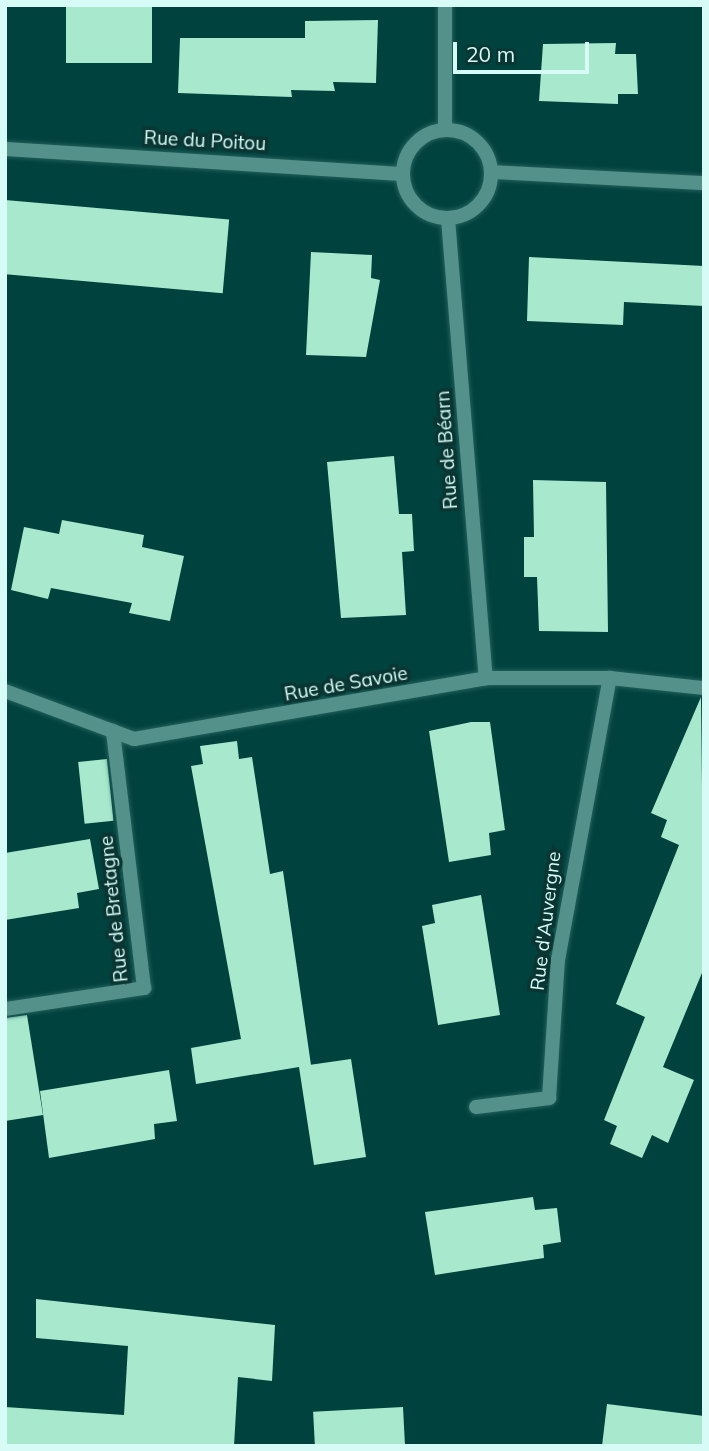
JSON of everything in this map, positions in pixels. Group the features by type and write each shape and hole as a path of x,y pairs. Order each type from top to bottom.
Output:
{"street":[{"path":"445,5 445,130"},
{"path":"445,130 475,139 492,172 479,206 448,219 416,206 402,174 415,143 445,130"},
{"name":"Rue du Poitou","path":"5,149 402,174"},
{"path":"492,172 704,183"},
{"name":"Rue de Béarn","path":"448,219 486,678"},
{"name":"Rue de Savoie","path":"5,691 134,739 486,678 610,678 704,688"},
{"name":"Rue d'Auvergne","path":"476,1107 549,1098 558,960 610,678"},
{"name":"Rue de Bretagne","path":"5,1009 144,988 113,731"}],"building":[{"path":"66,5 152,5 152,63 66,63"},
{"path":"378,20 376,83 333,82 335,91 291,90 292,97 178,93 180,38 305,38 305,21"},
{"path":"616,43 615,54 636,54 638,94 618,94 618,104 539,101 543,44"},
{"path":"5,200 229,220 223,293 5,274"},
{"path":"311,252 372,255 371,278 380,280 366,357 306,355"},
{"path":"529,257 704,266 704,306 624,302 623,325 527,321"},
{"path":"394,456 399,514 412,514 414,551 402,552 406,615 341,618 327,462"},
{"path":"533,480 606,482 608,632 539,631 537,577 524,577 524,537 534,537"},
{"path":"62,520 144,535 142,547 184,556 170,621 129,613 132,603 51,588 48,599 11,590 24,527 59,534"},
{"path":"701,697 704,968 663,1067 694,1080 668,1143 652,1135 642,1158 610,1144 617,1126 604,1120 645,1017 616,1004 679,845 661,837 667,820 651,813"},
{"path":"471,722 490,722 505,830 489,833 491,855 449,862 429,731"},
{"path":"237,741 239,759 252,757 270,874 283,871 311,1065 351,1059 366,1157 314,1165 299,1067 196,1084 191,1048 241,1039 191,766 203,764 200,746"},
{"path":"107,759 113,821 85,824 78,762"},
{"path":"90,839 99,889 77,893 79,908 5,920 5,853"},
{"path":"481,895 500,1015 438,1025 422,926 435,923 432,905"},
{"path":"27,1015 43,1115 5,1121 5,1018"},
{"path":"169,1070 177,1121 154,1124 155,1139 49,1158 40,1091"},
{"path":"533,1197 535,1210 557,1208 561,1242 543,1245 544,1258 435,1275 425,1212"},
{"path":"36,1299 275,1325 272,1381 238,1377 234,1446 5,1446 5,1407 124,1415 128,1346 36,1338"},
{"path":"607,1404 704,1416 704,1446 602,1446"},
{"path":"403,1407 405,1446 315,1446 313,1412"}]}
